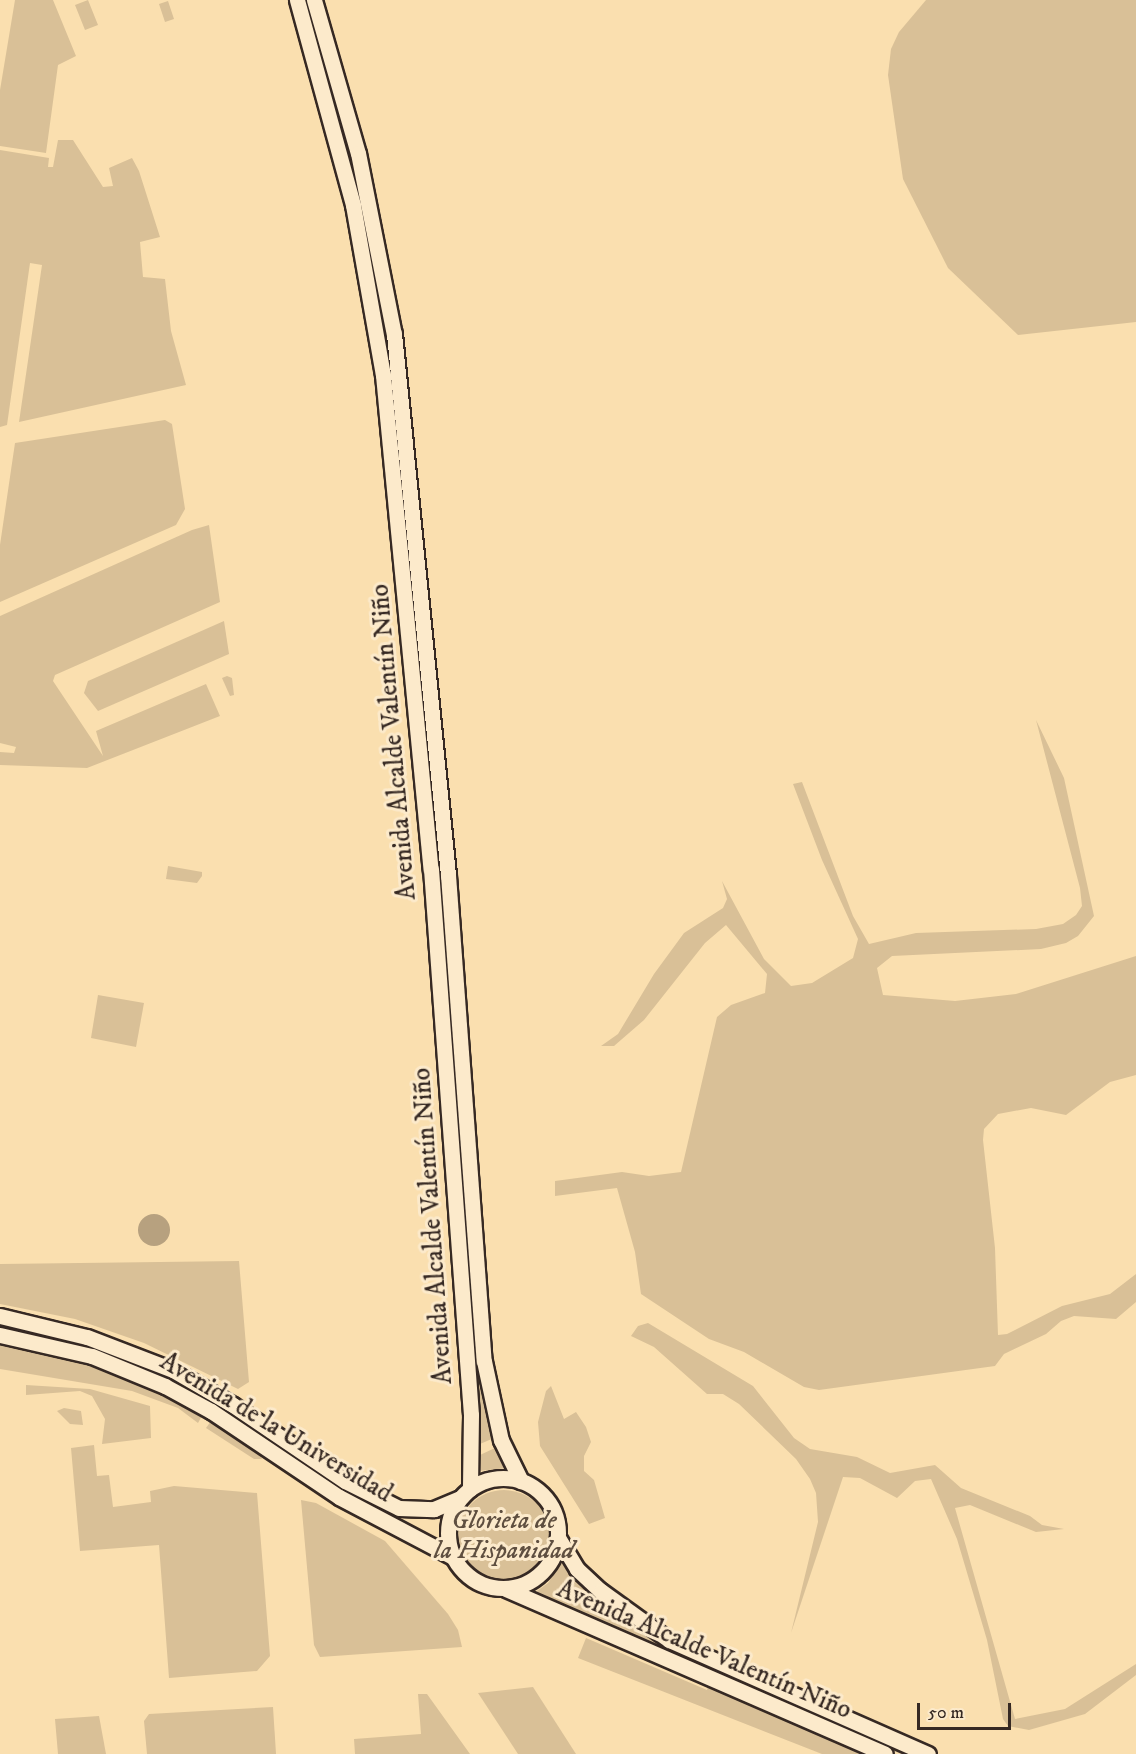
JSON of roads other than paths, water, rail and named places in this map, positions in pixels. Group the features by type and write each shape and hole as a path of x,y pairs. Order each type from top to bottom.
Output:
{"street":[{"name":"Avenida Alcalde Valentín Niño","path":"297,0 353,205 383,375 431,869 471,1415 465,1493"},
{"name":"Avenida Alcalde Valentín Niño","path":"314,0 358,153 394,334 448,875 484,1361 501,1440 521,1481"},
{"name":"Avenida de la Universidad","path":"0,1316 87,1337 174,1370 233,1405 345,1481 399,1508 434,1509 465,1493"},
{"name":"Avenida de la Universidad","path":"0,1335 92,1356 165,1386 211,1411 339,1497 453,1557"},
{"path":"494,1478 521,1481 534,1487 553,1510 558,1539 547,1568 528,1582 506,1589 471,1579 453,1557 448,1523 465,1493 494,1478"},
{"name":"Avenida Alcalde Valentín Niño","path":"558,1539 577,1569 601,1592 669,1640 928,1754"},
{"name":"Avenida Alcalde Valentín Niño","path":"506,1589 885,1754"}],"park label":[{"name":"Glorieta de la Hispanidad","path":"504,1536"}]}
